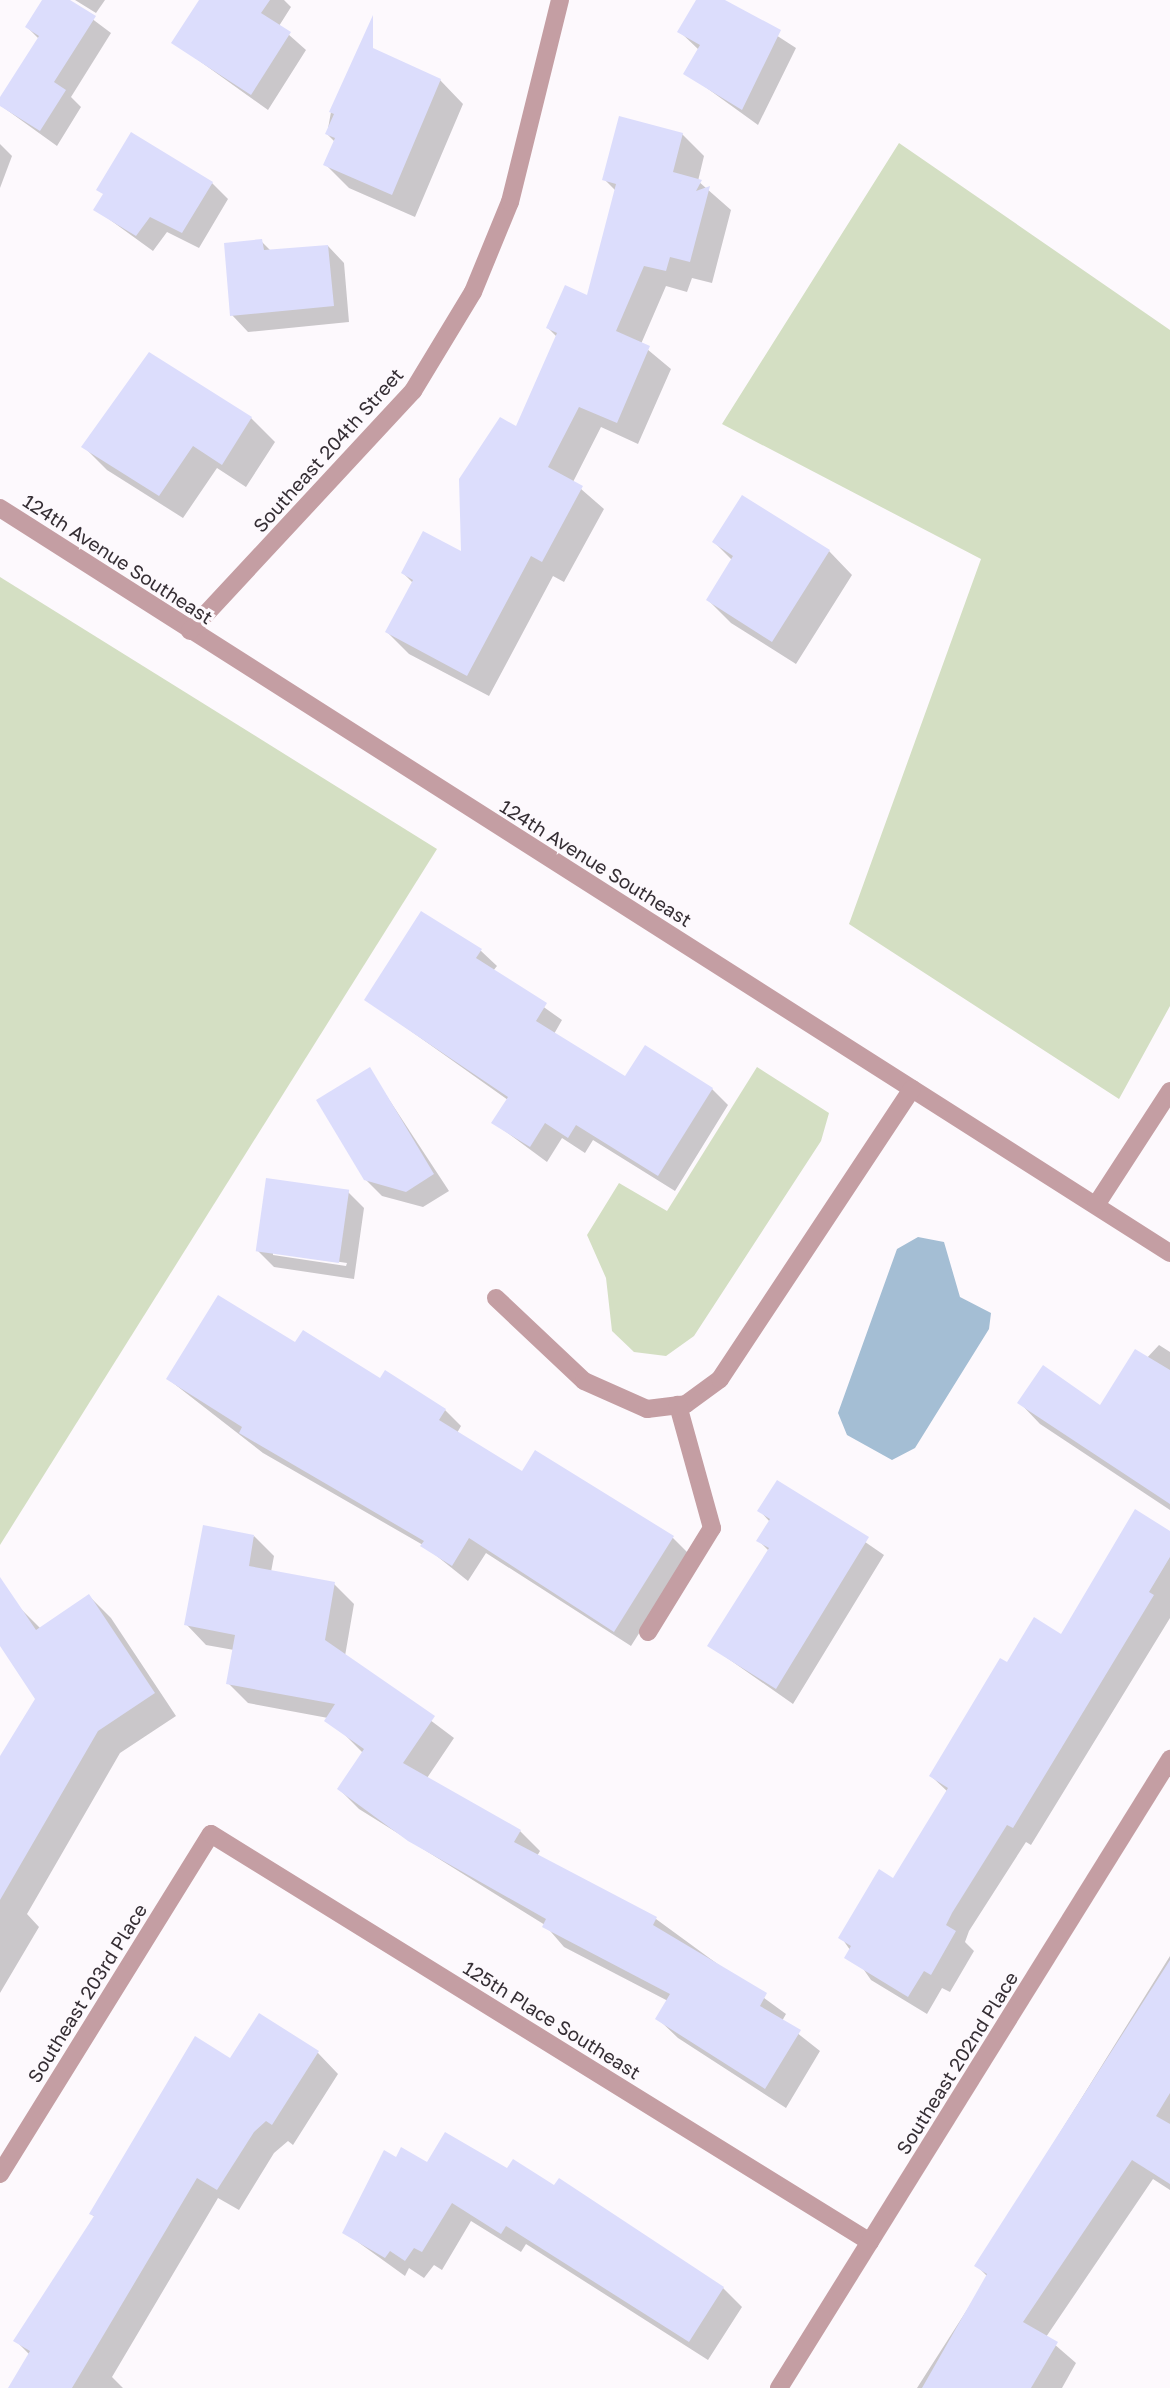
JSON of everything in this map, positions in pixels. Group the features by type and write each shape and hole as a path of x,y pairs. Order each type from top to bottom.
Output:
{"street":[{"name":"Southeast 204th Street","path":"190,631 413,391 473,292 510,201 560,0"},
{"name":"124th Avenue Southeast","path":"0,508 1170,1253"},
{"path":"496,1298 584,1381 647,1409 678,1405 720,1379 912,1088"},
{"path":"1096,1205 1170,1091"},
{"path":"648,1632 712,1528 678,1405"},
{"name":"Southeast 202nd Place","path":"779,2388 1170,1759"},
{"name":"125th Place Southeast","path":"211,1834 870,2242"},
{"name":"Southeast 203rd Place","path":"0,2174 211,1834"}],"green space":[{"path":"899,143 1170,330 1170,1006 1119,1099 849,924 981,559 722,424"},
{"path":"0,577 437,849 0,1545"},
{"path":"757,1067 829,1113 821,1141 694,1336 666,1356 634,1352 612,1331 606,1278 587,1235 619,1183 667,1211"}],"water":[{"path":"918,1237 944,1242 960,1297 991,1313 989,1329 915,1448 892,1460 847,1435 838,1413 897,1249"}],"building":[{"path":"42,0 70,0 96,16 54,82 66,90 40,131 0,106 0,97 39,36 25,27"},
{"path":"199,0 270,0 261,13 291,32 251,95 171,43"},
{"path":"696,0 725,0 781,30 742,110 683,74 700,45 677,32"},
{"path":"373,15 373,48 441,79 392,195 323,165 335,138 325,134 334,114 329,112"},
{"path":"619,116 683,133 673,172 702,180 696,191 710,186 690,262 670,257 666,271 644,266 616,331 650,346 617,423 579,407 548,467 583,486 542,562 531,556 467,676 385,632 413,580 401,573 423,531 461,551 459,479 500,417 516,426 557,333 546,328 565,285 587,295 616,184 602,180"},
{"path":"131,132 213,182 182,233 150,217 136,236 93,210 103,194 96,190"},
{"path":"262,239 264,250 328,245 334,306 230,316 224,243"},
{"path":"149,352 252,417 222,465 193,446 159,496 81,447"},
{"path":"742,495 830,550 772,642 706,600 733,556 712,542"},
{"path":"421,911 482,949 476,958 547,1003 536,1021 625,1076 645,1045 713,1088 658,1176 576,1125 568,1138 545,1123 530,1147 491,1123 508,1097 364,1000"},
{"path":"370,1067 434,1174 406,1192 364,1180 316,1100"},
{"path":"266,1178 349,1190 339,1263 256,1251"},
{"path":"218,1295 295,1342 303,1330 380,1378 385,1370 446,1409 439,1420 522,1471 535,1450 674,1536 614,1632 469,1538 452,1566 420,1546 424,1541 239,1433 242,1427 166,1379"},
{"path":"1135,1349 1170,1370 1170,1504 1017,1403 1043,1365 1100,1405"},
{"path":"777,1480 869,1537 776,1689 707,1646 769,1548 756,1541 770,1519 757,1511"},
{"path":"1135,1509 1170,1531 1170,1557 1149,1592 1154,1595 1013,1828 1007,1825 952,1913 946,1925 956,1931 931,1975 924,1971 908,1997 844,1958 851,1946 838,1938 879,1869 893,1878 948,1788 929,1776 1000,1658 1007,1662 1034,1617 1061,1634"},
{"path":"203,1525 254,1535 249,1566 335,1582 325,1640 435,1716 403,1763 521,1830 514,1842 657,1917 653,1925 767,1993 760,2006 801,2030 765,2089 655,2019 670,1994 542,1927 546,1919 408,1841 337,1789 364,1749 324,1721 335,1704 226,1684 235,1635 184,1625"},
{"path":"0,1577 36,1630 89,1594 155,1693 98,1731 0,1900 0,1756 35,1699 0,1646"},
{"path":"1170,1960 1170,2093 1156,2116 1170,2124 1170,2184 1132,2160 1023,2322 1058,2342 1031,2388 922,2388 987,2274 974,2266"},
{"path":"259,2013 319,2051 272,2125 266,2121 254,2132 217,2190 197,2178 72,2388 8,2388 30,2351 13,2341 94,2216 89,2214 195,2036 230,2058"},
{"path":"445,2132 507,2168 513,2159 554,2185 559,2178 724,2287 689,2342 506,2226 501,2234 452,2203 422,2252 414,2248 405,2261 390,2251 385,2258 342,2233 384,2150 396,2157 401,2147 427,2162"}]}
